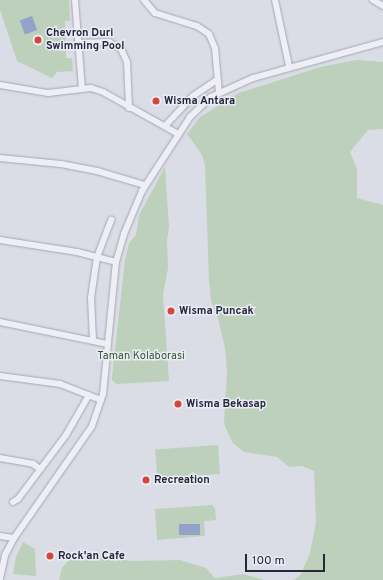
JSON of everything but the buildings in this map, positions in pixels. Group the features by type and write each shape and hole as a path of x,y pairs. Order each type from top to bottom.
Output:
{"street":[{"path":"75,0 82,88"},
{"path":"144,0 155,13 197,26 209,34 215,48 219,93"},
{"path":"275,0 289,66"},
{"path":"373,0 383,6"},
{"path":"78,43 109,42 121,49 128,62 129,108"},
{"path":"0,579 5,555 14,538 88,434 101,400 116,262 124,234 145,186 178,134 199,106 219,93 253,78 289,66 383,42"},
{"path":"165,126 193,96 217,80"},
{"path":"0,85 48,93 91,88 103,92 129,108 178,134"},
{"path":"1,160 60,164 96,171 145,186"},
{"path":"92,340 91,298 97,257 111,220"},
{"path":"0,240 97,257 116,262"},
{"path":"0,322 107,344"},
{"path":"0,376 40,380 101,400"},
{"path":"13,502 18,499 66,436 89,395"},
{"path":"0,458 33,464 40,469"},
{"path":"0,536 14,538"}],"green space":[{"name":"Chevron Duri Swimming Pool","path":"0,0 69,0 70,21 65,21 66,58 72,58 73,71 57,72 52,78 17,61 0,10"},
{"path":"357,60 383,62 383,129 368,130 350,152 357,169 357,198 383,205 383,580 294,580 301,574 310,553 316,522 314,471 302,466 289,467 277,457 244,452 232,442 224,424 227,371 225,348 218,318 211,301 205,166 202,155 187,134 200,117 239,93 320,67"},
{"name":"Taman Kolaborasi","path":"165,167 169,227 167,241 168,268 163,295 169,381 117,384 112,380 112,376 125,260 129,243 136,235 139,215"},
{"path":"218,445 220,474 157,478 155,449"},
{"path":"212,505 215,508 216,520 204,521 205,536 157,540 155,509"},
{"path":"23,542 35,549 36,576 13,574 16,557"},
{"path":"111,558 132,561 180,560 206,568 215,578 243,574 265,580 59,580 62,568 69,560"}],"water":[{"path":"32,16 37,30 25,35 20,20"},
{"path":"179,524 200,524 200,535 179,535"}],"place":[{"name":"Chevron Duri Swimming Pool","path":"38,40"},
{"name":"Wisma Antara","path":"156,101"},
{"name":"Wisma Puncak","path":"171,311"},
{"name":"Wisma Bekasap","path":"178,404"},
{"name":"Recreation","path":"146,480"},
{"name":"Rock'an Cafe","path":"50,556"}]}
